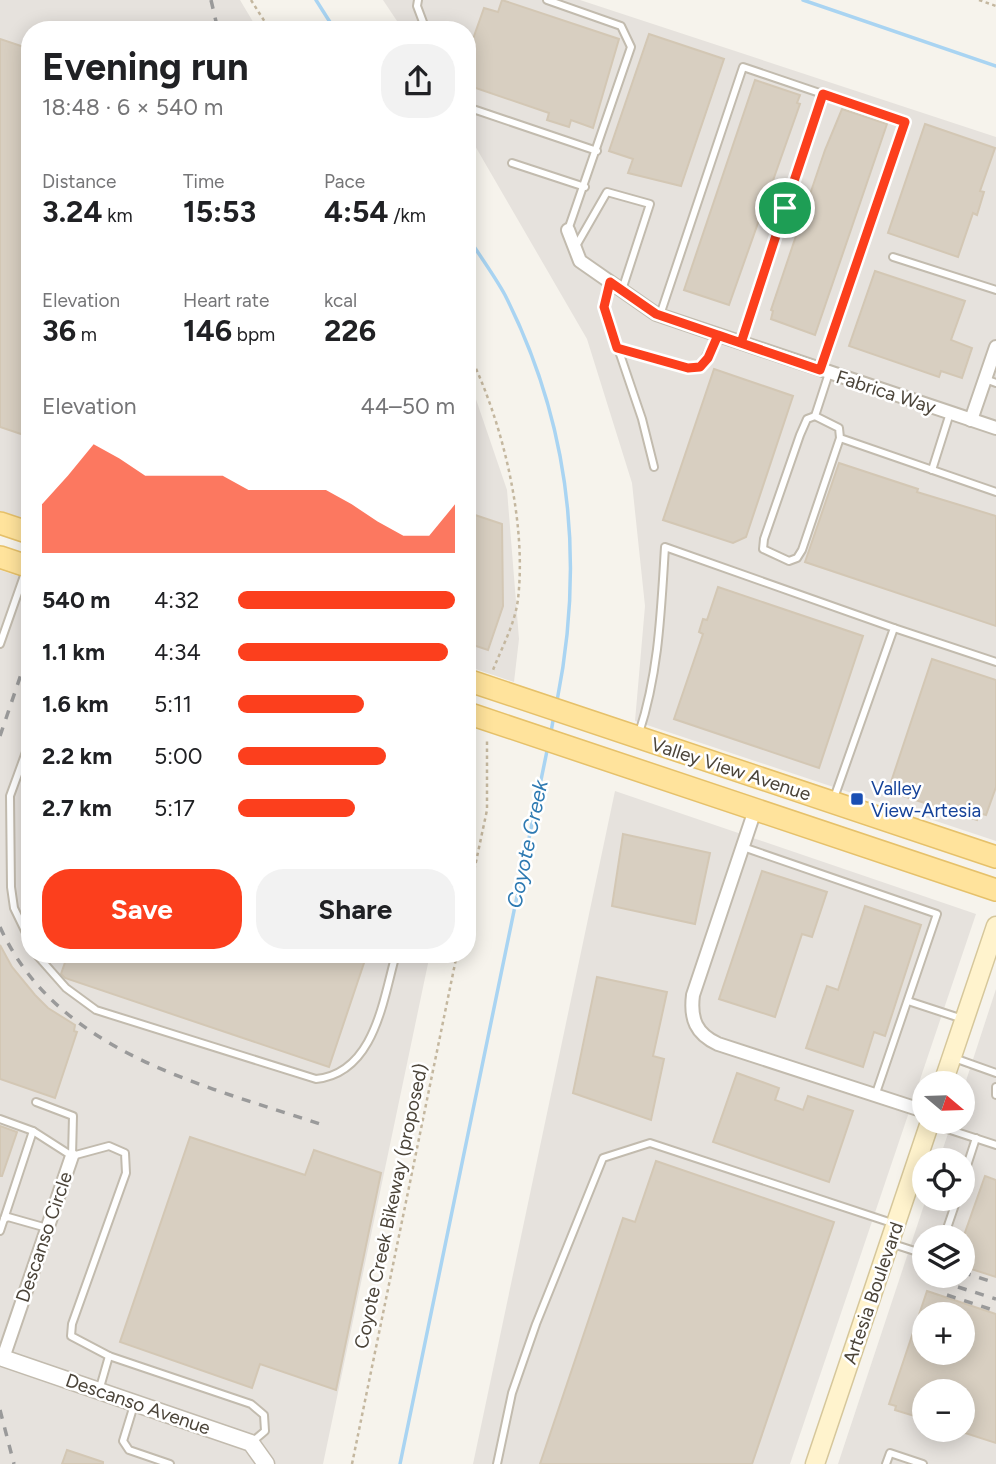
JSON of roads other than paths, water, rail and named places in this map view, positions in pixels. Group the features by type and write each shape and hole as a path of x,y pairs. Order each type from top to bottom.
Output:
{"main road":[{"path":"0,523 21,530"},
{"path":"0,557 21,562"},
{"name":"Valley View Avenue","path":"477,683 996,857"},
{"name":"Valley View Avenue","path":"476,716 996,890"},
{"path":"947,1071 994,938"},
{"name":"Artesia Boulevard","path":"815,1464 890,1243 923,1134"}],"street":[{"name":"Fabrica Way","path":"568,230 580,261 660,315 996,428"},
{"path":"971,420 990,381 996,347"},
{"path":"755,810 693,995 694,1021 704,1038 718,1044 875,1096 912,1112"},
{"name":"Descanso Circle","path":"2,1357 72,1156"},
{"name":"Descanso Avenue","path":"2,1357 251,1443"},
{"path":"251,1443 266,1464"}],"lane":[{"path":"418,0 416,6 422,21"},
{"path":"547,0 621,26 630,40 631,47 568,230"},
{"path":"660,315 743,66 905,122 825,372 815,416"},
{"path":"741,343 823,94"},
{"path":"476,110 597,152"},
{"path":"512,163 585,187"},
{"path":"575,247 607,192 650,204 622,290"},
{"path":"893,257 996,290"},
{"path":"610,282 604,307 654,467"},
{"path":"617,348 688,368 700,367 708,358 718,335"},
{"path":"932,470 950,413"},
{"path":"815,416 839,428 840,438 797,558 789,561 763,550 764,539 807,419 815,416"},
{"path":"840,438 996,492"},
{"path":"637,738 650,701 659,653 664,547 996,662"},
{"path":"0,644 21,584"},
{"path":"832,803 894,628"},
{"path":"21,766 10,796 11,887 14,908 21,922"},
{"path":"743,847 937,914 875,1096"},
{"path":"44,963 66,988 96,1010 316,1079 341,1071 362,1052 373,1032 393,963"},
{"path":"908,1001 965,1020"},
{"path":"952,1058 996,1073"},
{"path":"996,1087 996,1095"},
{"path":"36,1102 73,1116 72,1156"},
{"path":"0,1119 33,1131 72,1156 109,1146 125,1153 126,1173 72,1324 71,1336 109,1356 251,1404 264,1415 265,1431 251,1443"},
{"path":"0,1231 33,1131"},
{"path":"966,1134 996,1145"},
{"path":"973,1148 976,1138"},
{"path":"497,1464 512,1393 603,1158 650,1143 896,1224"},
{"path":"4,1219 8,1217 47,1228"},
{"path":"890,1243 912,1250"},
{"path":"99,1391 109,1356"},
{"path":"134,1403 123,1441 129,1450 170,1464"},
{"path":"886,1464 890,1453 923,1464"}],"waterway":[{"name":"Coyote Creek","path":"316,0 329,21"},
{"path":"803,0 996,66"},
{"name":"Coyote Creek","path":"476,249 505,295 527,344 557,443 566,494 570,545 570,596 557,701"},
{"name":"Coyote Creek","path":"551,732 554,715"},
{"name":"Coyote Creek","path":"400,1464 548,746"}],"railway":[{"path":"211,0 216,21"},
{"path":"0,736 21,674"},
{"path":"0,927 25,970 58,1005 96,1034 138,1058 183,1078 323,1125"},
{"path":"975,1276 996,1283"},
{"path":"961,1288 996,1299"},
{"path":"947,1295 996,1311"},
{"path":"0,1410 14,1464"}],"place":[{"name":"Valley View-Artesia","path":"857,799"}]}
